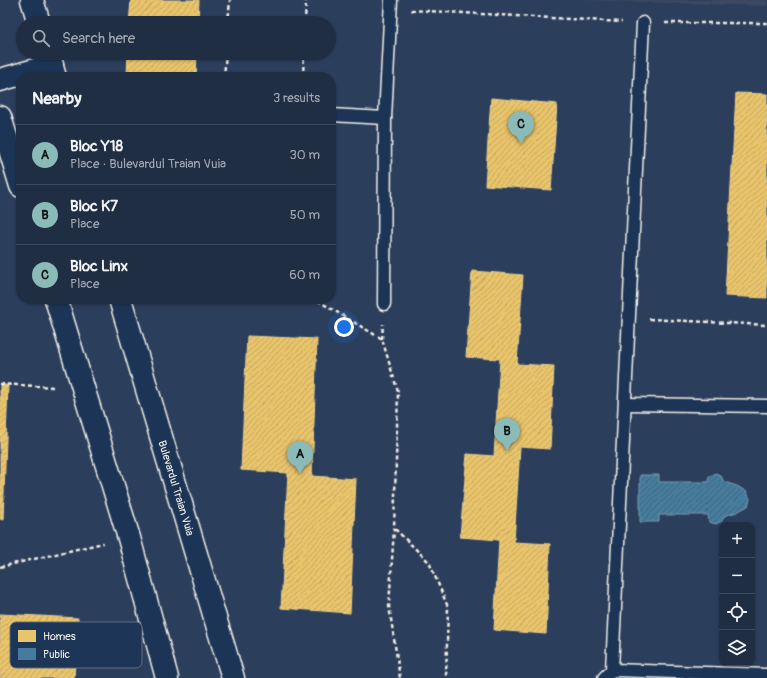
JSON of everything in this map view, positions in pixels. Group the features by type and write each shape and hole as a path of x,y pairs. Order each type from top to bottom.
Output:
{"main road":[{"path":"32,0 37,16"},
{"path":"28,72 52,65"},
{"path":"0,80 16,75"},
{"path":"0,117 16,170"},
{"path":"58,304 129,538 167,678"},
{"name":"Bulevardul Traian Vuia","path":"121,304 233,678"}],"lane":[{"path":"384,304 385,118 391,4"},
{"path":"643,23 626,404 608,674 767,675"},
{"path":"336,115 385,118"},
{"path":"626,404 767,406"}],"path":[{"path":"229,16 230,0"},
{"path":"305,16 306,0"},
{"path":"391,4 643,23 767,23"},
{"path":"224,72 225,60"},
{"path":"303,72 304,60"},
{"path":"323,304 382,340 398,392 390,606 400,678"},
{"path":"629,318 767,325"},
{"path":"0,384 84,389"},
{"path":"394,529 429,562 448,607 446,678"},
{"path":"0,567 129,538"}],"shaded area":[{"path":"574,0 767,0 767,6"}],"building: Homes":[{"path":"131,0 199,0 198,16 130,16"},
{"path":"128,60 197,60 196,72 127,72"},
{"path":"736,93 767,94 767,298 725,296"},
{"path":"491,98 557,104 551,190 485,185"},
{"path":"472,271 523,275 517,364 554,366 550,449 520,447 514,542 550,544 546,634 494,630 499,540 460,537 467,454 494,456 500,359 466,357"},
{"path":"247,336 317,339 312,476 356,479 350,613 281,608 288,473 241,470"},
{"path":"0,385 8,385 3,520 0,519"},
{"path":"0,614 78,618 78,622 10,622 10,668 75,668 74,678 0,678"}],"building: Public":[{"path":"716,473 721,476 724,482 737,486 747,492 750,499 748,506 737,512 724,516 722,521 716,524 709,522 708,515 659,515 659,522 640,522 640,475 659,475 659,482 708,482 709,476"}],"place":[{"name":"Bloc Linx","path":"521,144"},
{"name":"Bloc K7","path":"507,451"},
{"name":"Bloc Y18","path":"300,474"}]}
